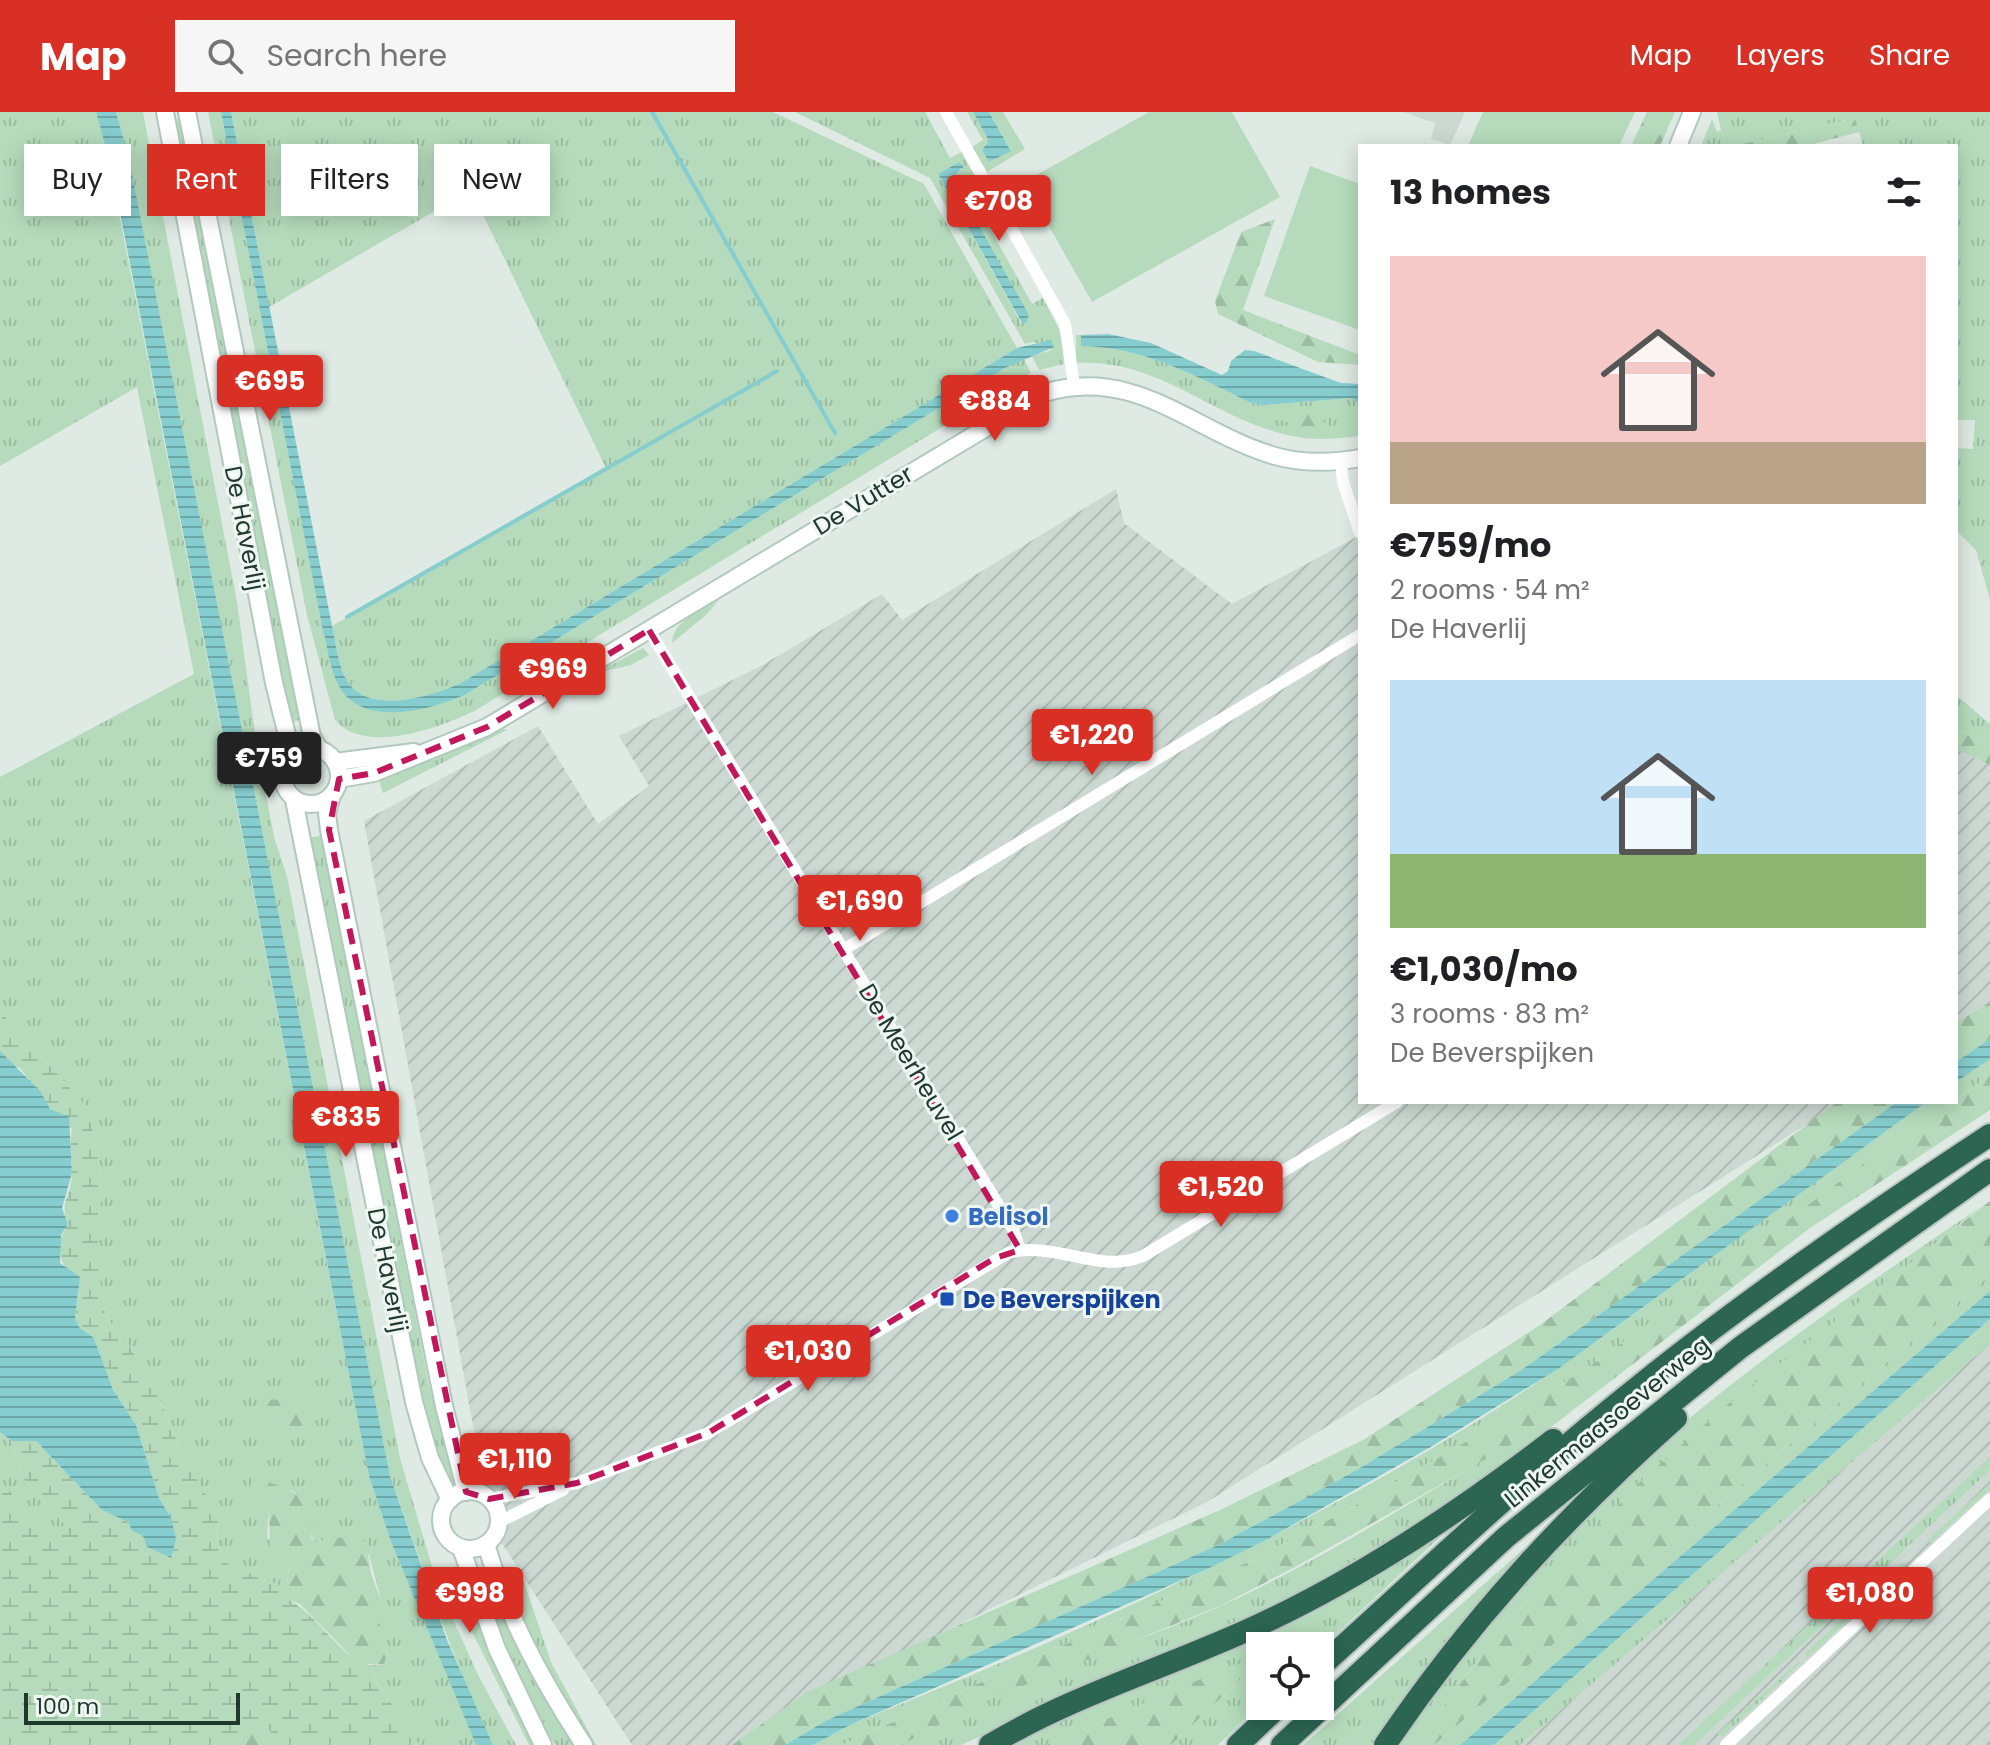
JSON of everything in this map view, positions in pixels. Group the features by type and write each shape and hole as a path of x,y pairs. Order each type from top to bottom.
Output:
{"highway":[{"name":"Linkermaasoeverweg","path":"1334,1654 1489,1513 1639,1386 1860,1221 1990,1135"},
{"name":"Linkermaasoeverweg","path":"1282,1745 1506,1537 1741,1347 1878,1246 1990,1170"},
{"path":"1385,1745 1478,1619 1548,1537 1708,1389 1741,1347"},
{"path":"990,1745 1057,1711 1263,1623 1333,1587 1446,1518 1587,1414 1639,1386"},
{"path":"1238,1745 1264,1720"}],"street":[{"name":"De Haverlij","path":"165,112 274,683 292,755"},
{"name":"De Haverlij","path":"187,112 312,737 319,749"},
{"path":"946,112 1065,324 1074,385"},
{"path":"1679,144 1692,112"},
{"name":"De Vutter","path":"339,779 374,773 487,727 1028,400 1074,385 1106,385 1139,394 1275,456 1341,462 1358,458"},
{"path":"1341,462 1343,482 1358,527"},
{"name":"De Meerheuvel","path":"649,630 1013,1229 1020,1250"},
{"path":"843,950 1358,636"},
{"path":"310,748 319,749 335,762 339,779 332,795 314,804 294,800 282,778 292,755 310,748"},
{"name":"De Vutter","path":"335,762 436,749"},
{"name":"De Haverlij","path":"332,795 327,813 329,830 444,1406 466,1492"},
{"name":"De Haverlij","path":"294,800 414,1402 430,1458 450,1500"},
{"path":"499,1522 577,1483 708,1433 995,1258 1020,1250 1046,1249 1107,1263 1125,1263 1394,1104"},
{"path":"489,1499 498,1512 499,1522 495,1534 486,1544 472,1549 461,1548 449,1540 442,1527 443,1513 450,1500 466,1492 489,1499 577,1483"},
{"path":"1726,1745 1990,1499"},
{"path":"486,1544 515,1624 551,1694 584,1745"},
{"path":"461,1548 497,1649 543,1745"}],"highlighted area":[{"path":"649,630 1020,1250 995,1258 708,1433 577,1483 489,1499 466,1492 329,830 339,779 374,773 487,727"}],"shaded area":[{"path":"1403,112 1465,112 1450,144 1431,139 1435,123"},
{"path":"1116,489 1124,523 1232,604 1358,536 1358,1104 1839,1104 1207,1502 808,1699 749,1745 632,1745 491,1526 364,821 538,726 598,824 649,786 619,736 761,666 882,594 902,620"},
{"path":"1958,750 1990,765 1990,1009 1958,1029"},
{"path":"1990,1332 1990,1745 1511,1745"}],"green space":[{"path":"0,112 96,112 105,144 24,144 24,216 119,216 369,1476 391,1542 476,1745 420,1745 415,1740 376,1681 370,1665 384,1664 388,1652 378,1627 376,1615 381,1600 369,1555 343,1537 328,1542 314,1541 295,1492 270,1483 262,1499 269,1509 267,1537 290,1566 285,1588 228,1564 217,1543 218,1519 181,1451 159,1399 129,1345 118,1335 105,1313 96,1258 102,1181 89,1109 0,1011 0,777 194,674 137,387 0,466"},
{"path":"116,112 143,112 149,144 147,216 163,216 237,602 256,741 274,837 287,876 400,1458 437,1584 478,1675 516,1745 493,1745 451,1645 390,1476 131,179 131,144 123,144"},
{"path":"208,112 221,112 227,144 214,144"},
{"path":"231,112 773,112 924,184 1017,348 461,683 401,700 370,698 357,692 347,681 339,661 332,626 606,468 484,216 550,216 550,144 434,144 434,211 269,307 251,216 265,216 265,144 237,144"},
{"path":"795,112 925,112 950,158 962,152 984,191 973,198 1032,304 1043,298 1062,335 1064,364 1039,370 1032,356 1052,350 1034,342 1025,344 930,178","holes":["959,162 962,169 952,177 1026,323 1021,323 938,174"]},
{"path":"967,112 973,112 989,141 982,150 990,162 1011,150 989,112 1003,112 1025,149 987,172 972,147 983,140"},
{"path":"1149,112 1232,112 1280,197 1092,302 1024,182"},
{"path":"1483,112 1635,112 1620,144 1469,144"},
{"path":"1647,112 1675,112 1661,144 1632,144"},
{"path":"1717,112 1990,112 1990,600 1976,550 1958,532 1958,448 1973,449 1975,420 1958,420 1958,144 1862,144 1855,118 1742,144 1702,144 1712,119 1717,132 1721,130"},
{"path":"182,118 187,144 177,144 174,120"},
{"path":"1855,118 1859,132 1814,144 1742,144"},
{"path":"1310,166 1358,183 1358,329 1264,296"},
{"path":"191,216 201,216 300,720 289,722"},
{"path":"228,216 241,216 323,631 334,672 359,705 466,694 1005,368 1024,359 1031,373 476,710 444,724 384,737 348,731 335,720 307,615"},
{"path":"1275,219 1243,310 1358,354 1358,365 1318,362 1218,314 1215,301 1241,232"},
{"path":"1076,335 1081,335 1082,346 1148,357 1190,373 1251,403 1265,405 1351,398 1358,403 1358,436 1314,439 1269,430 1136,371 1107,364 1076,363"},
{"path":"1308,407 1330,427 1311,430 1274,418"},
{"path":"719,600 672,643 677,628 683,622"},
{"path":"643,648 649,655 631,665 596,673"},
{"path":"1958,697 1990,724 1990,745 1958,730"},
{"path":"501,728 507,730 383,793 378,776 462,748"},
{"path":"1958,730 1990,745 1990,765 1958,750"},
{"path":"322,835 429,1385 459,1482 455,1488 449,1486 423,1428 309,838"},
{"path":"1990,1002 1990,1039 1958,1061 1958,1022"},
{"path":"0,1011 89,1109 102,1181 97,1258 105,1313 118,1335 129,1345 159,1399 181,1451 218,1519 217,1543 228,1564 285,1588 287,1599 308,1614 350,1655 370,1665 376,1682 420,1745 278,1745 268,1728 256,1722 241,1731 242,1745 0,1745 0,1492 10,1491 19,1507 57,1539 67,1527 22,1477 12,1441 36,1441 102,1510 128,1522 132,1531 143,1536 147,1547 170,1557 171,1518 159,1498 136,1425 113,1390 94,1338 79,1327 75,1318 79,1291 60,1252 62,1234 68,1224 65,1204 72,1174 72,1129 50,1109 20,1068 11,1065 0,1051"},
{"path":"1990,1059 1990,1076 1958,1098 1958,1081"},
{"path":"1990,1076 1990,1110 1810,1228 1577,1407 1297,1566 1222,1605 976,1705 901,1745 842,1745 1246,1563 1344,1512 1464,1443 1589,1367 1904,1134 1948,1104 1958,1104 1958,1098"},
{"path":"1834,1104 1894,1104 1523,1369 1355,1471 1218,1545 827,1720 785,1745 732,1745 807,1692 1220,1510 1363,1440 1540,1325"},
{"path":"1923,1104 1948,1104 1589,1367 1344,1512 1246,1563 842,1745 813,1745 852,1724 1017,1656 1182,1581 1344,1498 1422,1454 1553,1372"},
{"path":"1990,1201 1990,1275 1434,1745 1416,1745 1498,1632 1642,1480 1728,1404"},
{"path":"1982,1206 1642,1480 1498,1632 1416,1745 1397,1745 1486,1626 1534,1569 1630,1470 1776,1351"},
{"path":"1990,1275 1990,1291 1460,1745 1434,1745"},
{"path":"1990,1319 1990,1344 1520,1745 1494,1745"},
{"path":"294,1395 303,1397 307,1405 301,1428 295,1433 274,1434 257,1415 266,1399 280,1400"},
{"path":"1577,1407 1473,1488 1317,1583 1215,1633 961,1745 901,1745 978,1702 1183,1622 1269,1583"},
{"path":"0,1432 12,1441 22,1477 67,1527 57,1540 19,1507 10,1491 0,1492"},
{"path":"1990,1457 1990,1470 1694,1745 1678,1745"},
{"path":"262,1479 294,1493 308,1504 314,1541 354,1536 366,1542 371,1574 381,1600 377,1615 388,1652 384,1664 362,1664 354,1659 300,1604 287,1599 285,1588 290,1566 270,1550 269,1509 250,1488 251,1481"},
{"path":"1990,1483 1990,1489 1930,1543 1929,1539"},
{"path":"1483,1497 1334,1636 1334,1632 1246,1632 1246,1718 1218,1745 1171,1745 1240,1680 1238,1664 1046,1745 1001,1745 1195,1660"},
{"path":"1572,1506 1379,1745 1303,1745"},
{"path":"1904,1562 1905,1568 1807,1658 1805,1653"},
{"path":"513,1569 521,1573 551,1662 596,1745 592,1745 565,1698 554,1692 499,1573"},
{"path":"491,1577 531,1669 573,1745 555,1745 515,1681 476,1582"},
{"path":"467,1585 534,1745 529,1745 455,1598 458,1588"},
{"path":"1799,1661 1801,1663 1722,1737 1718,1733"},
{"path":"1238,1663 1241,1666 1240,1680 1171,1745 1046,1745"},
{"path":"256,1722 268,1728 278,1745 242,1745 241,1731"}],"water":[{"path":"96,112 116,112 125,144 105,144"},
{"path":"221,112 231,112 237,144 227,144"},
{"path":"973,112 989,112 1011,151 989,162 982,150 989,141"},
{"path":"959,162 964,166 952,178 1029,315 1026,323 1022,323 938,174"},
{"path":"131,170 390,1476 447,1640 493,1745 476,1745 391,1542 369,1476 121,216 131,216"},
{"path":"241,216 251,216 339,661 347,681 357,692 370,698 401,700 461,683 1017,348 1051,340 1054,347 1005,368 452,700 398,712 364,708 350,699 339,686 323,631"},
{"path":"1108,334 1151,343 1222,375 1228,371 1231,361 1245,350 1254,351 1341,383 1358,384 1358,403 1351,398 1265,405 1251,403 1148,357 1081,346 1081,335"},
{"path":"1990,1039 1990,1059 1958,1081 1958,1061"},
{"path":"0,1051 41,1092 50,1109 69,1117 72,1173 62,1208 68,1224 61,1235 60,1263 80,1277 75,1318 79,1327 94,1338 113,1390 136,1425 159,1498 171,1518 176,1539 171,1558 147,1547 143,1536 132,1531 128,1522 102,1510 36,1441 12,1441 0,1432"},
{"path":"1894,1104 1923,1104 1558,1369 1429,1448 1264,1541 1205,1570 852,1724 813,1745 785,1745 827,1720 1218,1545 1355,1471 1523,1369"},
{"path":"1990,1291 1990,1319 1494,1745 1460,1745"}],"waterway":[{"path":"652,112 835,433"},
{"path":"347,617 777,371"}],"place":[{"name":"Belisol","path":"952,1216"},
{"name":"De Beverspijken","path":"947,1299"}]}
